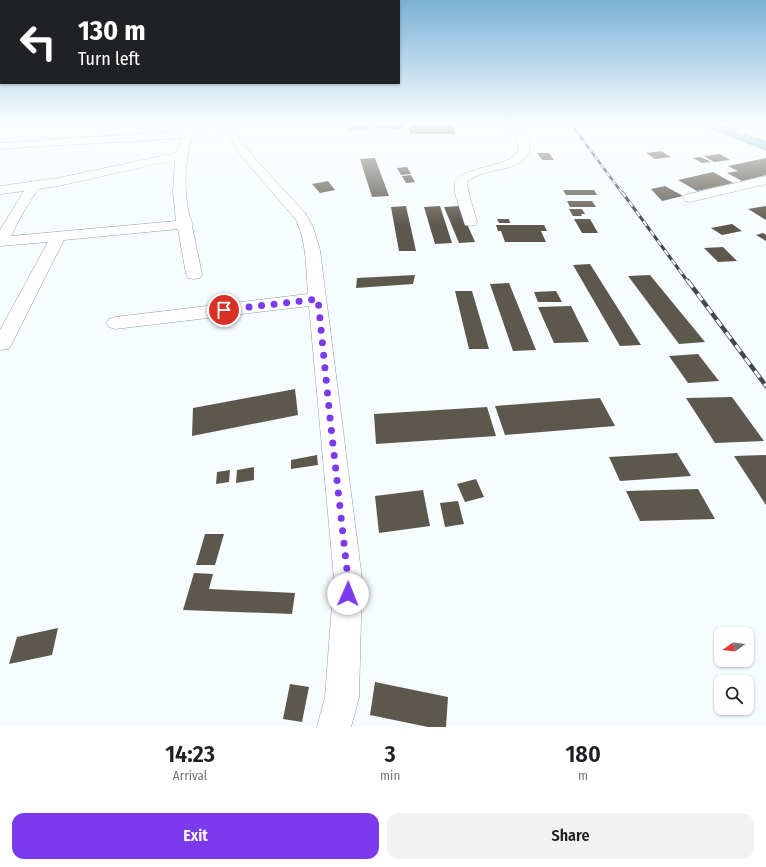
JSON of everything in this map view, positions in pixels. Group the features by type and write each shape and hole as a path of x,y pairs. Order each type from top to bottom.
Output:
{"street":[{"path":"0,190 33,186 167,158"},
{"path":"181,158 179,184 181,206 186,224 194,274"},
{"path":"248,158 294,208 303,220 309,234 312,250 325,380 348,579 342,697 334,727"},
{"path":"470,222 462,194 461,180 466,175 501,167 520,158"},
{"path":"690,198 766,180"},
{"path":"0,242 33,186"},
{"path":"0,242 186,224"},
{"path":"2,344 59,236"},
{"path":"115,323 318,299"}],"building":[{"path":"375,158 389,196 372,197 360,159"},
{"path":"541,158 553,158 554,160 542,160"},
{"path":"693,158 703,158 711,162 702,163"},
{"path":"707,158 727,158 730,160 714,162"},
{"path":"766,158 766,175 742,181 727,173 738,171 728,166"},
{"path":"407,167 411,174 401,175 397,168"},
{"path":"713,172 733,183 697,191 678,180"},
{"path":"411,175 415,182 406,183 402,176"},
{"path":"328,181 335,190 320,193 312,184"},
{"path":"665,186 683,196 662,201 651,189"},
{"path":"563,190 594,190 597,195 566,195"},
{"path":"567,201 592,201 596,207 570,207"},
{"path":"406,206 416,251 399,251 391,207"},
{"path":"440,206 452,243 435,244 424,207"},
{"path":"459,206 475,242 459,243 444,207"},
{"path":"766,206 766,220 748,209"},
{"path":"569,209 582,209 585,214 581,214 582,216 573,216"},
{"path":"497,219 509,219 510,223 499,223"},
{"path":"574,219 590,219 598,233 582,233"},
{"path":"732,224 742,231 722,235 711,228"},
{"path":"496,225 544,225 547,231 541,231 546,242 505,242 501,231 498,231"},
{"path":"763,233 766,235 766,241 756,235"},
{"path":"723,247 737,261 718,262 704,248"},
{"path":"590,264 641,345 620,346 573,265"},
{"path":"415,275 413,284 356,288 357,278"},
{"path":"650,275 705,342 679,344 628,276"},
{"path":"509,283 536,350 513,351 490,284"},
{"path":"455,291 472,291 489,349 469,349"},
{"path":"556,291 562,302 538,302 534,292"},
{"path":"571,306 589,342 554,343 538,307"},
{"path":"698,354 719,381 688,383 669,356"},
{"path":"295,389 298,415 192,436 193,408"},
{"path":"732,397 764,441 715,443 686,398"},
{"path":"600,398 615,426 505,435 495,406"},
{"path":"487,407 496,436 376,444 374,414"},
{"path":"677,453 691,476 620,481 609,457"},
{"path":"317,455 318,465 291,469 291,460"},
{"path":"766,455 766,505 734,456"},
{"path":"254,467 254,480 236,483 237,470"},
{"path":"230,470 229,482 216,484 217,472"},
{"path":"476,479 484,497 465,502 457,484"},
{"path":"698,489 715,519 640,521 626,491"},
{"path":"423,490 430,526 379,533 375,496"},
{"path":"458,501 464,524 445,527 440,503"},
{"path":"205,534 224,534 215,565 196,565"},
{"path":"194,573 213,574 209,589 295,593 292,614 183,610"},
{"path":"58,628 52,655 9,664 17,637"},
{"path":"375,682 448,697 446,727 428,727 370,715"},
{"path":"290,684 309,687 302,722 283,719"}],"railway":[{"path":"596,158 622,193"},
{"path":"622,192 688,282"},
{"path":"688,281 766,386"}],"route":[{"path":"224,310 318,299 348,579 348,594"}]}
